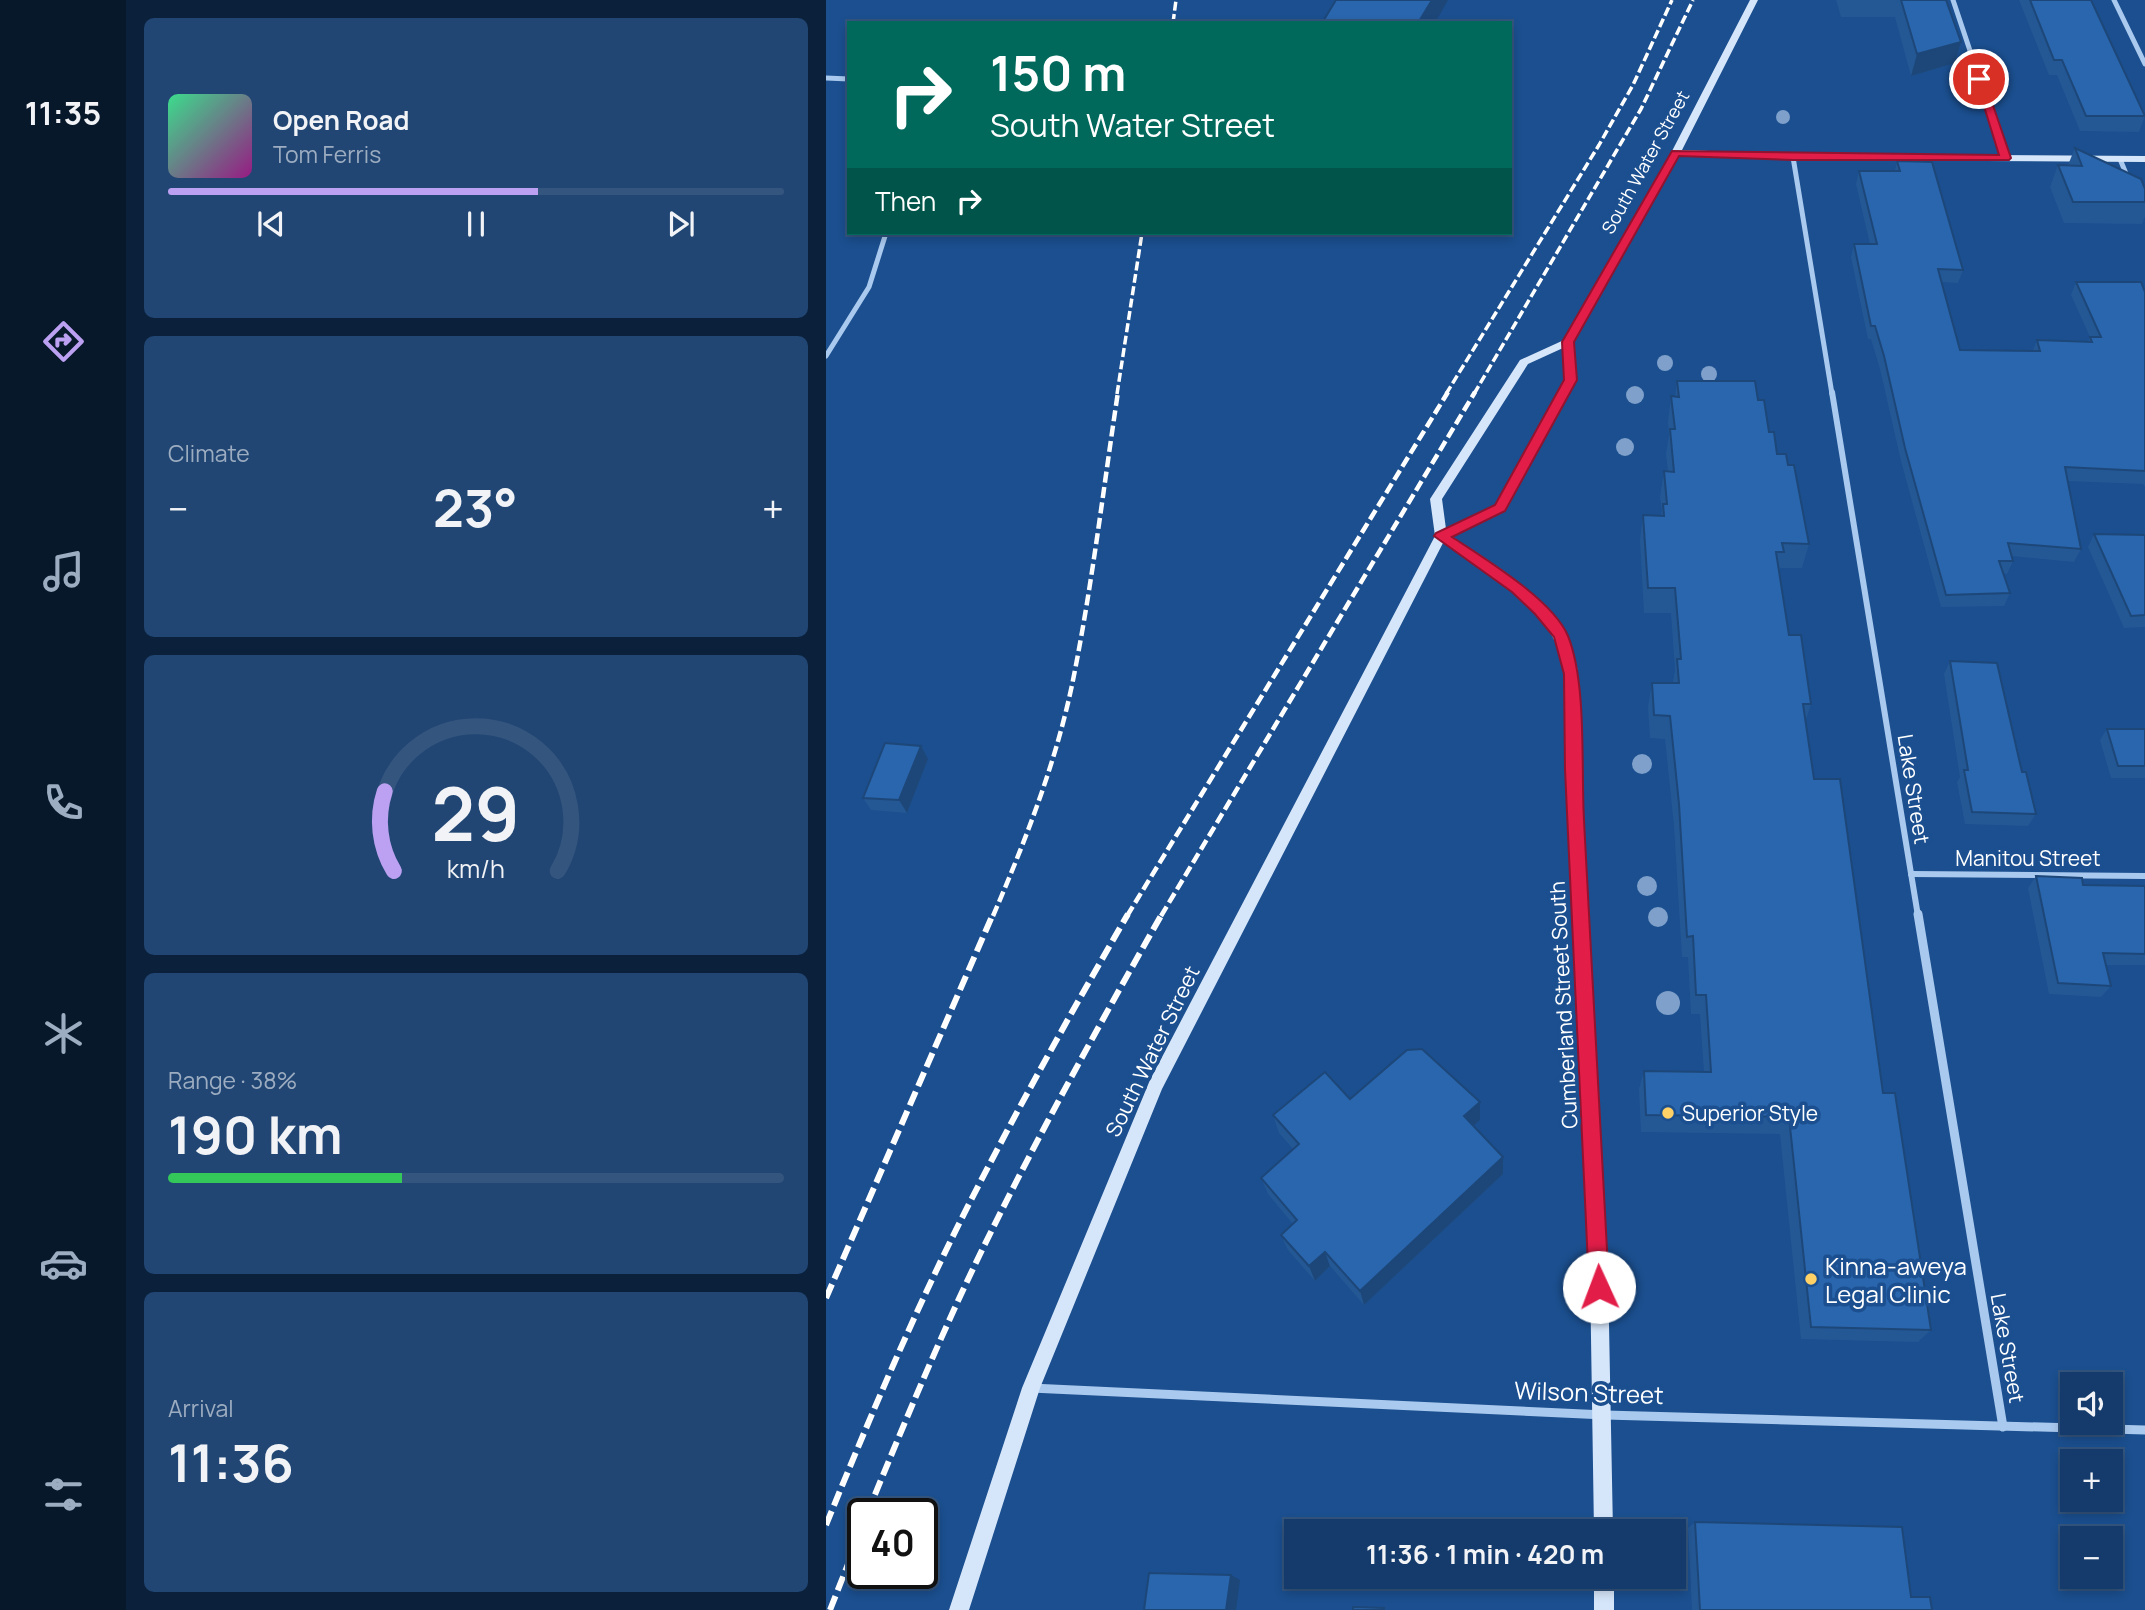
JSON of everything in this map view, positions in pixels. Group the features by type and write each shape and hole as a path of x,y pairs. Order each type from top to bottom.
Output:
{"main road":[{"name":"South Water Street","path":"1568,342 1676,153 1754,0"},
{"path":"1676,153 1793,157 2145,159"},
{"path":"1568,342 1570,380 1500,508 1441,536 1436,499 1524,362 1568,342"},
{"name":"South Water Street","path":"960,1610 1031,1388 1156,1085 1441,536"},
{"name":"Cumberland Street South","path":"1441,536 1517,588 1540,611 1561,635 1572,674 1573,769 1605,1415 1604,1519"},
{"path":"1604,1589 1604,1610"}],"street":[{"path":"1952,0 2006,158"},
{"path":"2114,0 2145,64"},
{"path":"826,78 847,79"},
{"name":"Lake Street","path":"1793,157 2003,1427"},
{"path":"2120,159 2133,190"},
{"path":"826,356 869,287 886,235"},
{"name":"Manitou Street","path":"1910,874 2145,876"},
{"name":"Wilson Street","path":"1031,1388 1605,1415 2145,1430"}],"building":[{"path":"1336,0 1432,0 1419,21 1323,21"},
{"path":"1901,0 1946,0 1961,42 1917,54"},
{"path":"2030,0 2091,0 2145,116 2086,116 2062,60 2054,60"},
{"path":"2075,148 2141,179 2145,189 2145,202 2073,202 2058,165 2082,166"},
{"path":"1897,161 1932,162 1963,270 1938,269 1960,350 2040,351 2037,340 2092,342 2090,337 2101,337 2076,282 2141,282 2145,292 2145,471 2065,467 2081,549 2008,543 2013,561 1999,561 2010,593 1946,595 1905,448 1884,356 1875,326 1871,326 1854,244 1877,244 1859,171 1900,171"},
{"path":"1677,381 1755,381 1758,400 1764,400 1769,432 1774,432 1777,454 1786,454 1788,465 1794,465 1809,544 1782,543 1784,552 1776,552 1789,635 1801,635 1811,704 1803,704 1814,779 1840,779 1883,1093 1895,1093 1931,1330 1811,1327 1789,1117 1646,1115 1644,1071 1711,1072 1706,995 1696,995 1693,936 1687,937 1679,804 1670,716 1654,715 1652,683 1679,683 1677,659 1681,659 1675,588 1648,588 1643,515 1664,516 1663,504 1667,504 1664,471 1674,472 1670,429 1675,429 1671,396 1679,397"},
{"path":"2094,534 2145,535 2145,615 2131,616"},
{"path":"1950,661 1997,663 2022,772 2026,772 2036,814 1972,812"},
{"path":"2107,729 2145,729 2145,766 2118,766"},
{"path":"885,743 921,746 899,800 863,798"},
{"path":"2036,876 2082,878 2083,885 2145,886 2145,954 2103,953 2111,986 2058,983"},
{"path":"1422,1049 1480,1102 1464,1116 1503,1157 1360,1291 1325,1252 1309,1266 1281,1235 1297,1220 1261,1178 1299,1144 1273,1115 1325,1072 1350,1099 1407,1050"},
{"path":"1695,1522 1902,1527 1911,1597 1930,1597 1932,1610 1700,1610"},
{"path":"1149,1573 1231,1575 1226,1610 1144,1610"},
{"path":"1353,1607 1384,1608 1384,1610 1353,1610"}],"railway":[{"path":"1173,21 1176,0"},
{"path":"1446,394 1599,145 1633,85 1672,0"},
{"path":"1474,394 1641,109 1693,0"},
{"path":"1117,394 1142,235"},
{"path":"993,916 1041,795 1068,702 1087,601 1118,392"},
{"path":"1127,916 1448,392"},
{"path":"1161,916 1475,392"},
{"path":"826,1298 993,914"},
{"path":"826,1525 894,1363 949,1243 1027,1094 1128,914"},
{"path":"874,1498 984,1246 1070,1079 1162,914"},
{"path":"830,1610 847,1567"}],"place":[{"name":"Superior Style","path":"1668,1113"},
{"name":"Kinna-aweya Legal Clinic","path":"1811,1279"}],"route":[{"path":"1599,1287 1573,769 1572,674 1561,635 1540,611 1517,588 1441,536 1500,508 1570,380 1568,342 1676,153 1793,157 2006,158 1979,79"}]}
